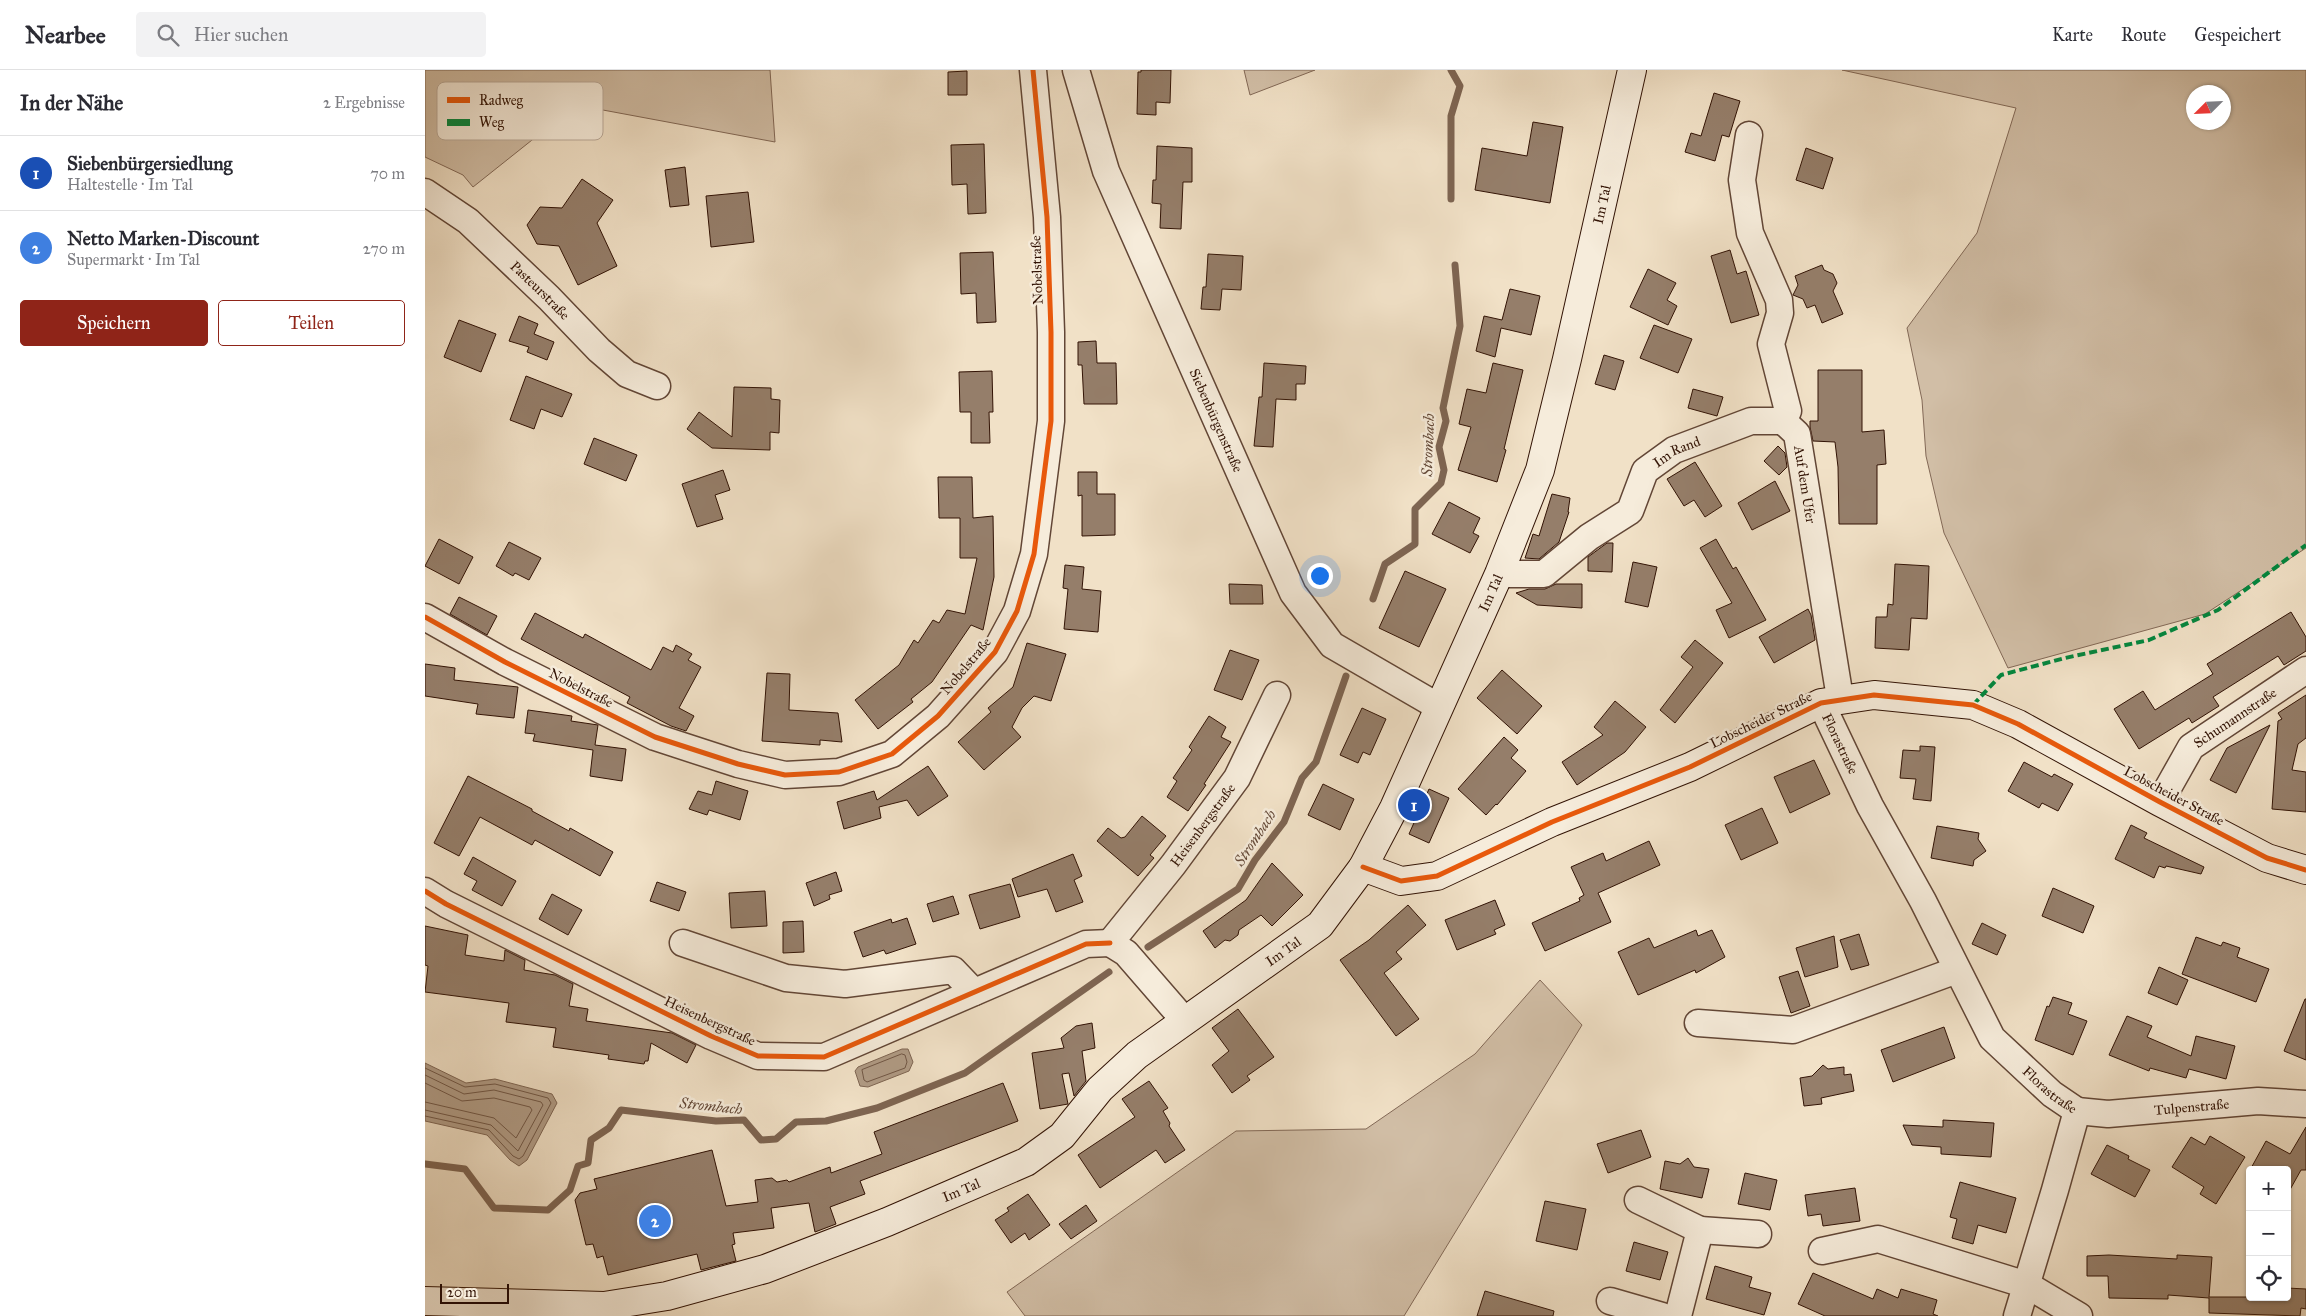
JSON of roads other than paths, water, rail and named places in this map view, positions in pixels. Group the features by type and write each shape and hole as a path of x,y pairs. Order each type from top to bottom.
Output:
{"main road":[{"name":"Im Tal","path":"425,1301 541,1310 604,1306 667,1296 765,1270 887,1222 1026,1162 1062,1136 1100,1089 1137,1055 1320,925 1363,867 1393,808 1499,574 1540,470 1632,70"},
{"name":"Lobscheider Straße","path":"1363,867 1401,882 1437,876 1552,822 1690,766 1831,700 1873,696 1973,706 2019,724 2160,802 2267,858 2306,870"}],"street":[{"name":"Nobelstraße","path":"425,618 505,662 655,737 738,764 785,775 839,772 892,754 939,716 995,652 1017,611 1034,554 1051,421 1051,332 1047,217 1033,70"},
{"name":"Siebenbürgenstraße","path":"1076,70 1105,171 1293,593 1332,645 1439,707"},
{"path":"1749,135 1742,180 1750,233 1779,300 1780,313 1771,344 1788,411 1783,421"},
{"name":"Pasteurstraße","path":"425,192 469,221 549,298 599,350 627,374 657,386"},
{"name":"Im Rand","path":"1499,574 1544,574 1589,537 1630,511 1645,471 1673,450 1751,421 1783,421"},
{"name":"Auf dem Ufer","path":"1783,421 1797,434 1831,700"},
{"name":"Schumannstraße","path":"2160,802 2191,747 2306,670"},
{"name":"Heisenbergstraße","path":"425,891 446,904 711,1036 758,1056 824,1057 1086,944 1110,943 1173,864 1237,778 1277,695"},
{"name":"Florastraße","path":"1831,700 1869,806 1923,901 1992,1038 2052,1094 2077,1111 2017,1316"},
{"path":"683,943 787,978 845,984 953,970 974,992"},
{"path":"1110,943 1126,953 1185,1021"},
{"path":"1698,1023 1793,1030 1957,970"},
{"name":"Tulpenstraße","path":"2077,1111 2108,1114 2259,1101 2306,1104"},
{"path":"1637,1200 1700,1230 1758,1234"},
{"path":"1677,1316 1700,1230"},
{"path":"1822,1251 1878,1239 2027,1285 2079,1316"},
{"path":"1610,1301 1662,1316"}],"water":[{"path":"902,1049 908,1049 913,1062 909,1071 868,1087 860,1086 855,1071 858,1067"},
{"path":"425,1063 466,1083 495,1079 552,1094 557,1103 527,1160 519,1166 510,1160 487,1135 425,1121"}],"waterway":[{"name":"Strombach","path":"1451,70 1460,86 1451,116 1451,199"},
{"name":"Strombach","path":"1373,599 1385,564 1415,544 1415,509 1441,483 1444,470 1439,447 1446,421 1443,408 1460,326 1455,265"},
{"name":"Strombach","path":"1148,947 1238,889 1255,860 1284,822 1302,778 1316,762 1346,676"},
{"name":"Strombach","path":"425,1164 465,1169 494,1208 548,1210 570,1190 578,1166 588,1163 591,1140 609,1128 621,1110 716,1121 744,1120 761,1140 776,1139 796,1122 826,1121 877,1108 965,1073 1109,972"}],"place":[{"name":"Siebenbürgersiedlung","path":"1414,805"},
{"name":"Netto Marken-Discount","path":"655,1221"}]}
